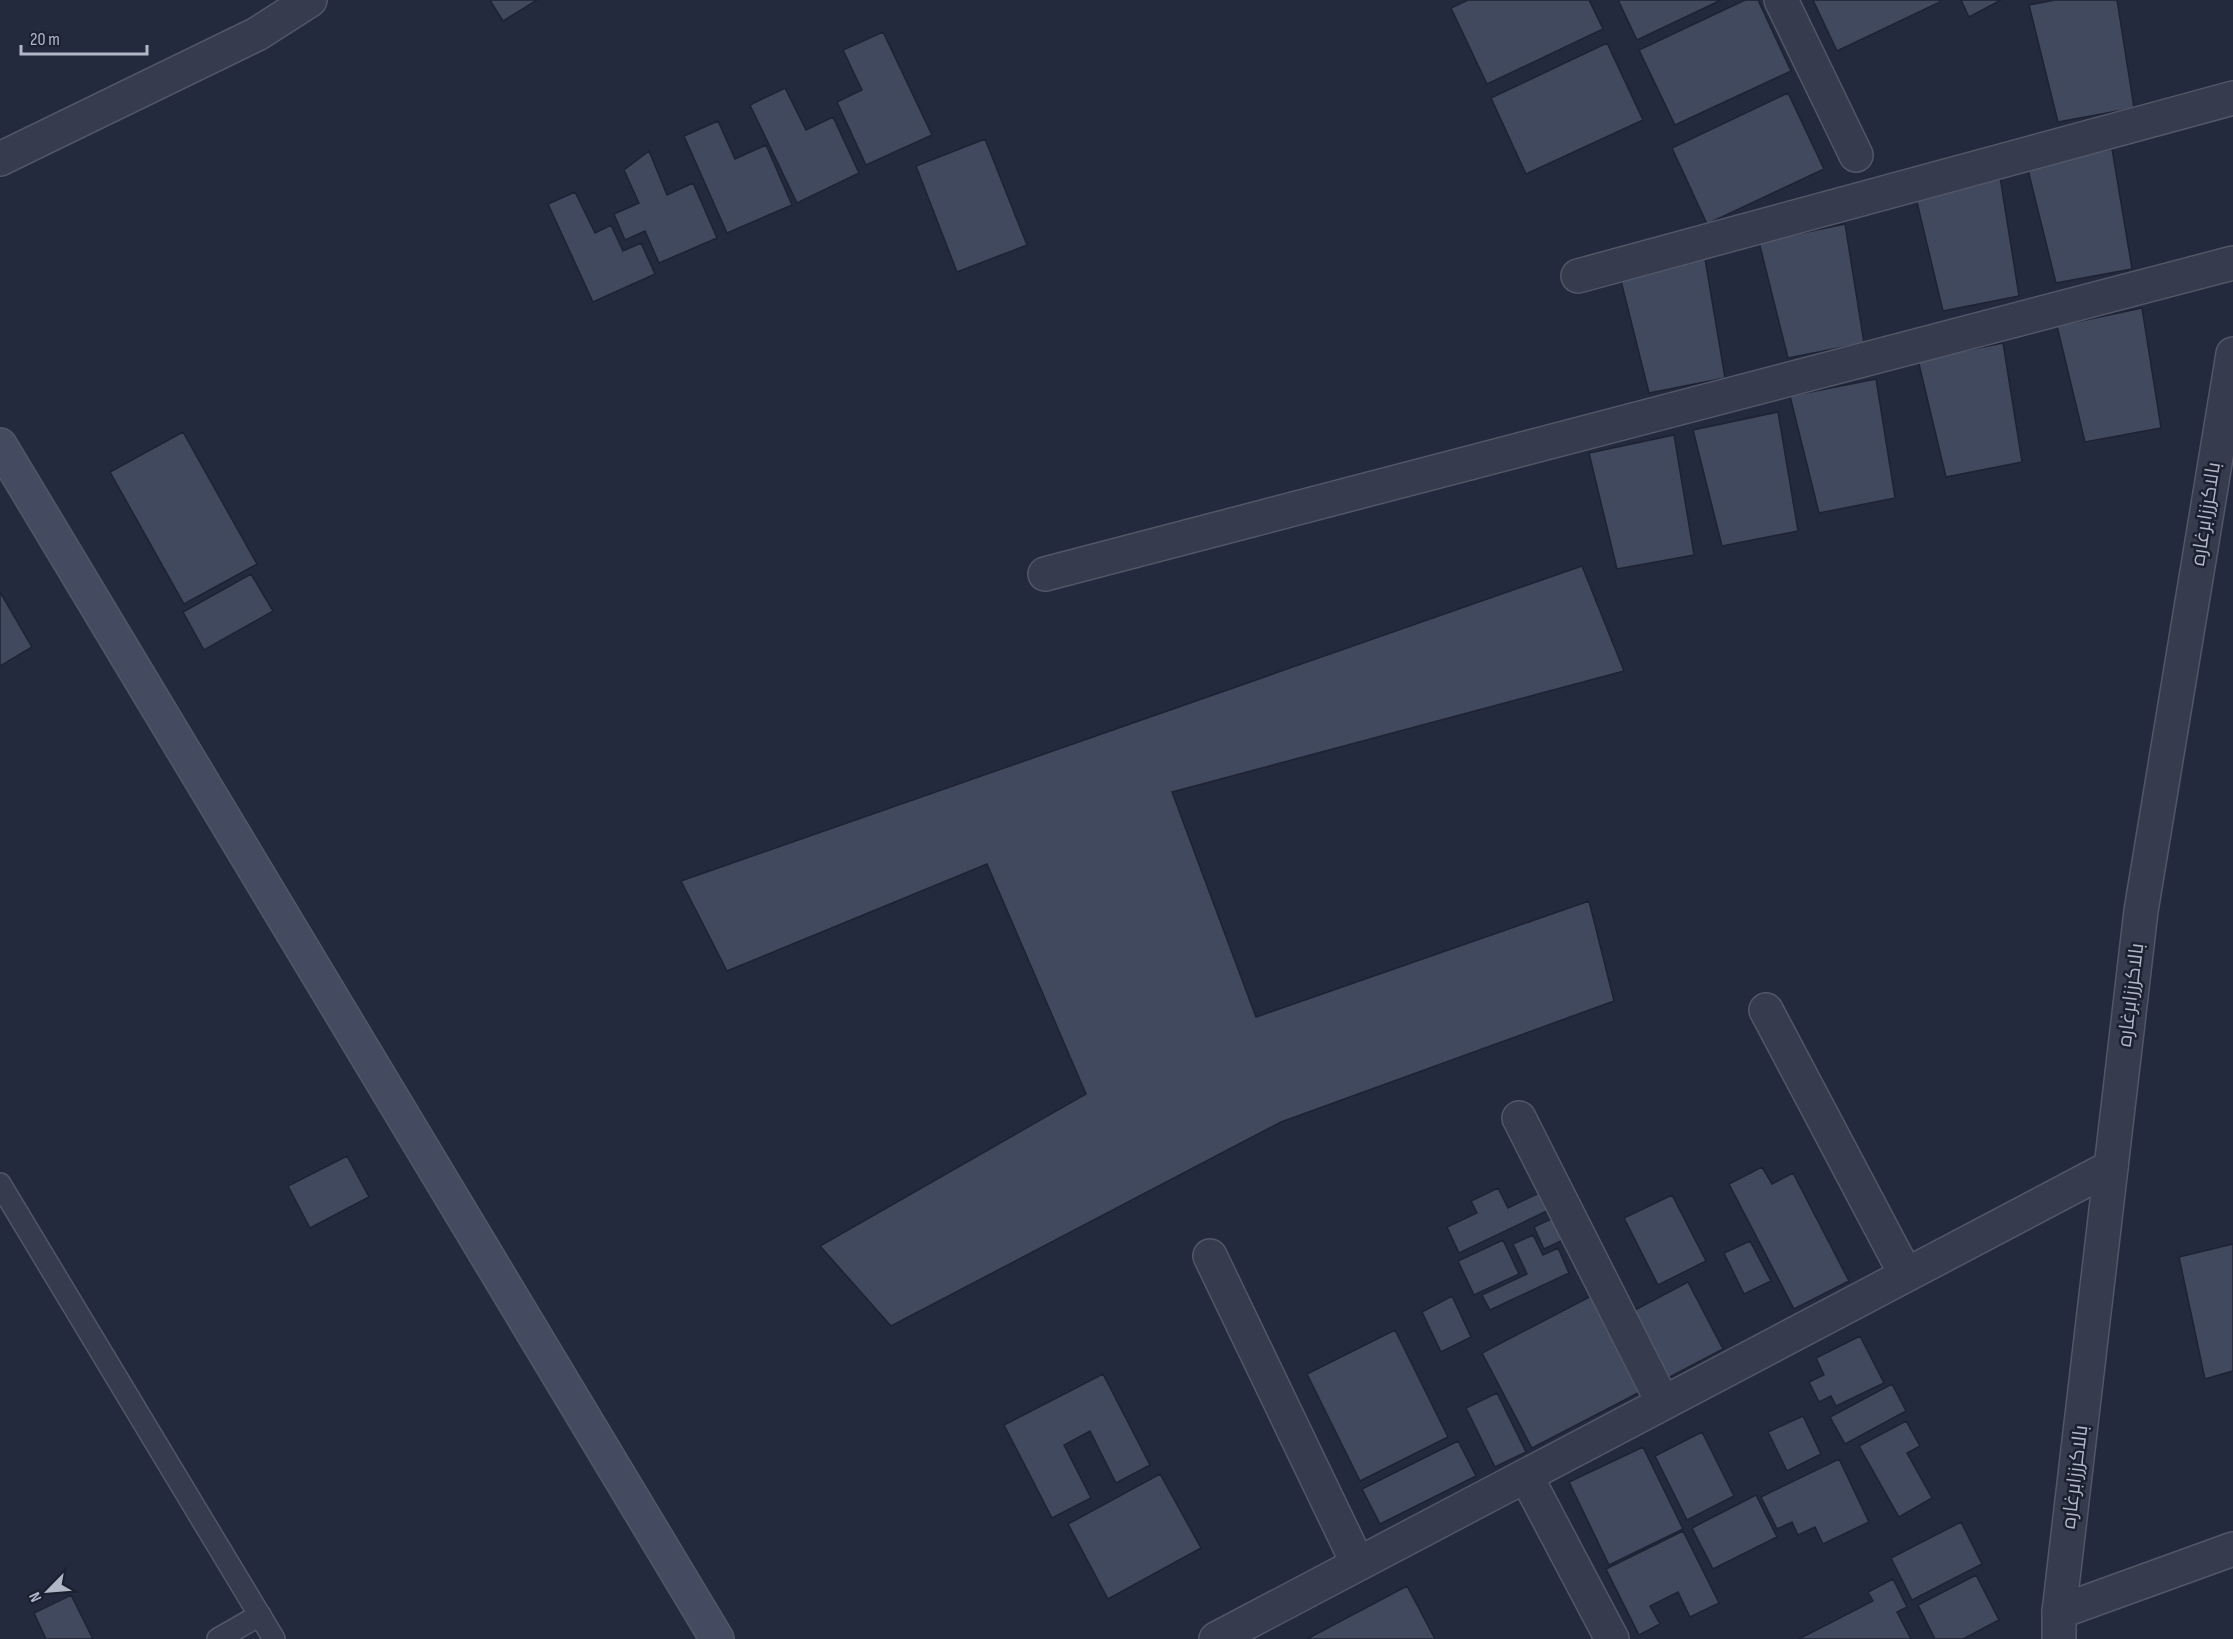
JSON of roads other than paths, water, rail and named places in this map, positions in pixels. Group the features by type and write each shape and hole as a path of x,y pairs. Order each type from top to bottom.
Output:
{"main road":[{"path":"0,445 717,1639"}],"street":[{"path":"0,159 257,34 310,0"},
{"path":"1781,0 1856,155"},
{"path":"1578,276 2233,98"},
{"path":"1045,574 2233,263"},
{"name":"بالاکرززابرغاره","path":"2059,1625 2141,911 2233,354"},
{"path":"1766,1010 1906,1275"},
{"path":"1519,1118 1663,1403"},
{"path":"1216,1639 2111,1167"},
{"path":"1210,1256 1358,1564"},
{"path":"1526,1476 1612,1639"},
{"path":"2059,1625 2233,1549"}],"lane":[{"path":"0,1184 274,1639"},
{"path":"218,1639 260,1615"}]}
